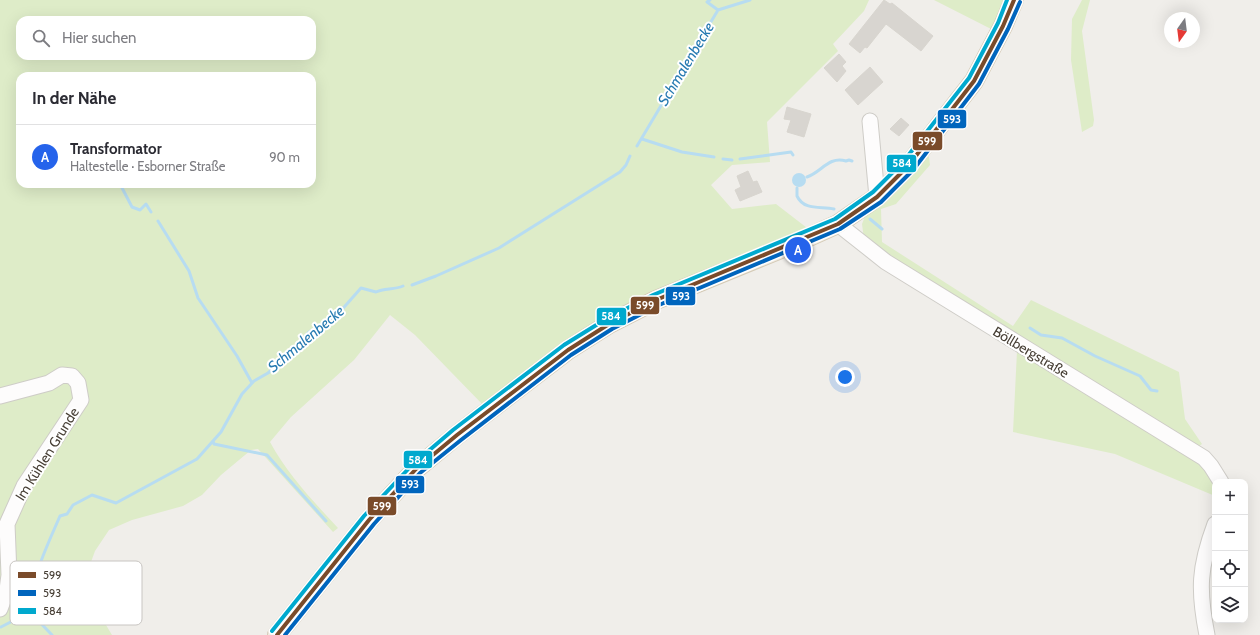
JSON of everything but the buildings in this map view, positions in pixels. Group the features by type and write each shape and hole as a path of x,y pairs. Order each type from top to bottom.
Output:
{"main road":[{"path":"277,635 369,520 416,469 457,435 568,350 609,324 656,300 838,224 877,197 908,166 974,81 1003,26 1014,0"}],"street":[{"path":"870,120 877,197"},
{"name":"Böllbergstraße","path":"838,224 886,262 1204,458 1219,479"},
{"name":"Im Kühlen Grunde","path":"0,396 49,383 62,375 72,376 78,383 81,400 24,486 6,524 9,575 7,590 0,609"},
{"path":"1207,635 1201,595 1201,571 1205,550 1212,532"}],"green space":[{"path":"0,0 869,0 864,11 833,44 838,51 767,122 770,162 732,165 711,185 732,209 776,204 811,231 737,258 485,407 415,335 390,315 354,360 291,417 270,442 293,477 338,528 333,532 258,449 251,450 221,475 202,495 183,506 132,520 109,530 95,551 91,561 10,561 10,625 106,625 112,635 0,635"},
{"path":"934,0 1007,0 995,31"},
{"path":"1082,0 1090,0 1082,31 1094,120 1093,126 1082,132 1071,60 1072,19"},
{"path":"926,155 929,157 930,165 896,204 881,209 882,242 1013,326 1031,300 1179,372 1185,419 1202,444 1196,448 927,282 864,239 862,224 866,214"},
{"path":"1017,351 1198,463 1212,479 1212,495 1115,454 1013,432"}],"water":[{"path":"796,173 802,173 806,177 806,183 802,187 796,187 792,183 792,177"}],"waterway":[{"path":"710,0 707,2 718,10"},
{"name":"Schmalenbecke","path":"637,146 718,10 750,0"},
{"path":"642,139 682,152 714,157"},
{"path":"740,159 791,152 793,155"},
{"name":"Schmalenbecke","path":"412,285 499,248 620,172 626,165 630,156"},
{"path":"723,159 732,160"},
{"path":"807,177 834,161 852,161"},
{"path":"122,188 132,207 140,210 146,204 151,212"},
{"path":"797,188 797,196 804,204 813,207 834,209"},
{"path":"870,219 882,229"},
{"path":"158,221 189,271 198,298 237,356 252,383"},
{"name":"Schmalenbecke","path":"40,561 60,516 67,514 73,505 92,495 116,503 197,459 221,432 242,394 254,381 268,373 282,361 309,332 338,314 361,288 376,292 403,286"},
{"path":"1030,328 1041,335 1062,338 1095,356 1140,376 1151,390 1157,391"},
{"path":"213,441 214,444 267,455 326,521"},
{"path":"1,627 10,622"},
{"name":"Schmalenbecke","path":"42,625 52,635"}],"transit line":[{"name":"584","path":"272,631 364,516 412,465 453,430 564,345 606,319 653,295 835,219 873,192 903,162 969,78 998,23 1007,0"},
{"name":"599","path":"277,635 369,520 416,469 457,435 568,350 609,324 656,300 838,224 877,197 908,166 974,81 1003,26 1014,0"},
{"name":"593","path":"285,635 374,524 420,473 571,355 612,329 659,305 840,229 881,202 913,170 979,84 1008,29 1020,2"}],"place":[{"name":"Transformator","path":"798,250"}]}
